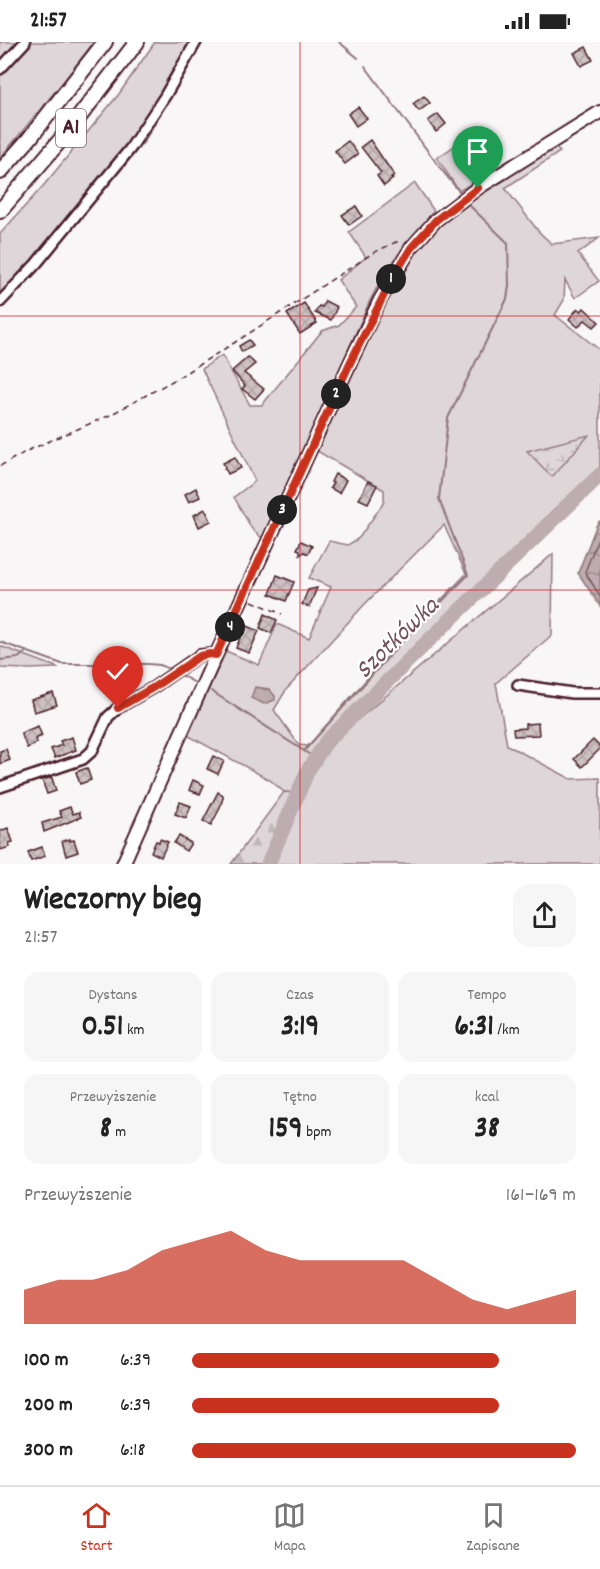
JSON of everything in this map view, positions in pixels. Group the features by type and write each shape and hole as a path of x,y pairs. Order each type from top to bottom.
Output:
{"highway":[{"name":"A1","path":"0,172 29,139 105,42"},
{"name":"A1","path":"0,211 69,130 137,42"}],"main road":[{"path":"123,864 210,654 243,597 380,300 411,248 436,220 478,188 600,112"}],"street":[{"path":"0,69 25,42"},
{"path":"0,302 36,264 130,149 165,96 196,42"},
{"path":"0,788 83,759 92,751 113,712 175,672 210,654"},
{"path":"518,684 573,693 600,693"}],"path":[{"path":"0,466 29,450 111,414 174,380 382,248 396,243 405,244 411,248"},
{"path":"243,597 282,614"}],"green space":[{"path":"0,42 20,42 0,63"},
{"path":"31,42 94,42 0,158 0,75"},
{"path":"155,42 202,42 144,142 27,281 0,304 0,234 119,94"},
{"path":"463,140 487,174 459,191 437,158"},
{"path":"556,148 560,152 505,188 539,232 552,244 599,238 578,254 599,281 575,298 565,280 564,300 555,315 600,350 600,467 550,513 450,617 318,748 293,793 284,792 270,780 187,735 226,651 259,665 277,624 309,638 331,587 309,578 329,541 348,545 359,538 384,502 384,490 317,451 366,341 410,259 426,237 460,208 491,186","holes":["444,525 466,574 378,666 308,746 299,745 274,710 286,690 364,605"]},
{"path":"415,183 434,211 403,248 376,289 263,539 252,529 234,497 255,481 202,369 222,355 250,405 262,405 322,331 339,325 356,307 338,280 366,257 349,232"},
{"path":"589,435 552,477 527,451"},
{"path":"553,554 552,635 496,683 507,745 571,779 600,778 600,864 272,864 301,794 318,762 341,734"},
{"path":"0,646 59,668 0,668"},
{"path":"284,792 293,793 263,864 231,864"}],"water":[{"path":"600,521 600,606 578,573"},
{"path":"255,687 269,689 275,696 275,700 264,704 251,698"}],"building":[{"path":"586,47 593,60 581,66 574,53"},
{"path":"424,96 430,103 419,111 413,104"},
{"path":"358,107 367,118 356,126 348,114"},
{"path":"438,114 446,124 436,132 428,121"},
{"path":"370,140 394,175 391,177 393,179 384,186 377,176 381,173 361,147"},
{"path":"348,141 358,154 345,164 335,151"},
{"path":"356,206 362,216 349,225 342,215"},
{"path":"325,301 337,307 331,320 315,313"},
{"path":"304,303 317,323 300,334 287,314"},
{"path":"578,308 581,311 584,308 599,322 594,327 585,320 578,327 569,319"},
{"path":"249,340 253,345 242,352 239,346"},
{"path":"248,357 255,364 244,373 264,389 255,399 242,389 245,386 232,371"},
{"path":"235,457 241,468 228,474 223,463"},
{"path":"335,474 346,480 339,493 330,488"},
{"path":"368,481 377,485 368,503 359,499"},
{"path":"196,488 200,497 189,502 185,494"},
{"path":"205,509 211,521 199,527 194,515"},
{"path":"301,541 312,546 308,554 304,552 300,555 300,550 297,549"},
{"path":"277,575 294,582 286,601 270,594"},
{"path":"317,588 309,607 302,604 308,590"},
{"path":"265,614 277,620 271,633 260,628"},
{"path":"245,625 259,631 249,653 236,648"},
{"path":"53,693 57,705 34,712 31,700"},
{"path":"538,723 539,735 514,736 513,729 525,728 525,724"},
{"path":"38,726 42,736 35,739 37,743 27,748 21,733"},
{"path":"72,737 76,750 55,758 51,749 62,745 60,741"},
{"path":"593,740 600,749 582,767 574,759"},
{"path":"6,749 10,760 0,764 0,751"},
{"path":"213,756 224,761 218,774 207,769"},
{"path":"87,768 91,780 80,784 76,772"},
{"path":"52,778 56,791 47,794 42,780"},
{"path":"193,780 204,785 200,794 189,790"},
{"path":"218,792 223,795 223,798 211,825 203,821"},
{"path":"180,802 191,806 186,818 175,814"},
{"path":"70,807 73,814 79,812 81,817 44,832 42,823 62,817 59,811"},
{"path":"8,828 13,842 9,843 10,847 0,850 0,831"},
{"path":"179,836 191,843 186,851 174,843"},
{"path":"70,839 70,841 74,840 78,852 66,856 62,841"},
{"path":"160,839 168,842 161,857 151,852 156,841 159,842"},
{"path":"42,847 45,856 31,861 28,852"}],"waterway":[{"path":"339,42 358,58"},
{"path":"365,66 459,191"},
{"path":"304,751 398,646 468,575 439,499 448,418 507,299 509,286 508,243 468,204"},
{"name":"Szotkówka","path":"268,864 308,770 326,742 600,475"},
{"path":"0,642 62,664 148,664 160,665 172,670"},
{"path":"0,660 18,658 25,653"},
{"path":"179,674 195,683"},
{"path":"211,691 315,758"}],"route":[{"path":"118,708 203,654 216,655 380,300 421,235 436,220 478,188"}]}
